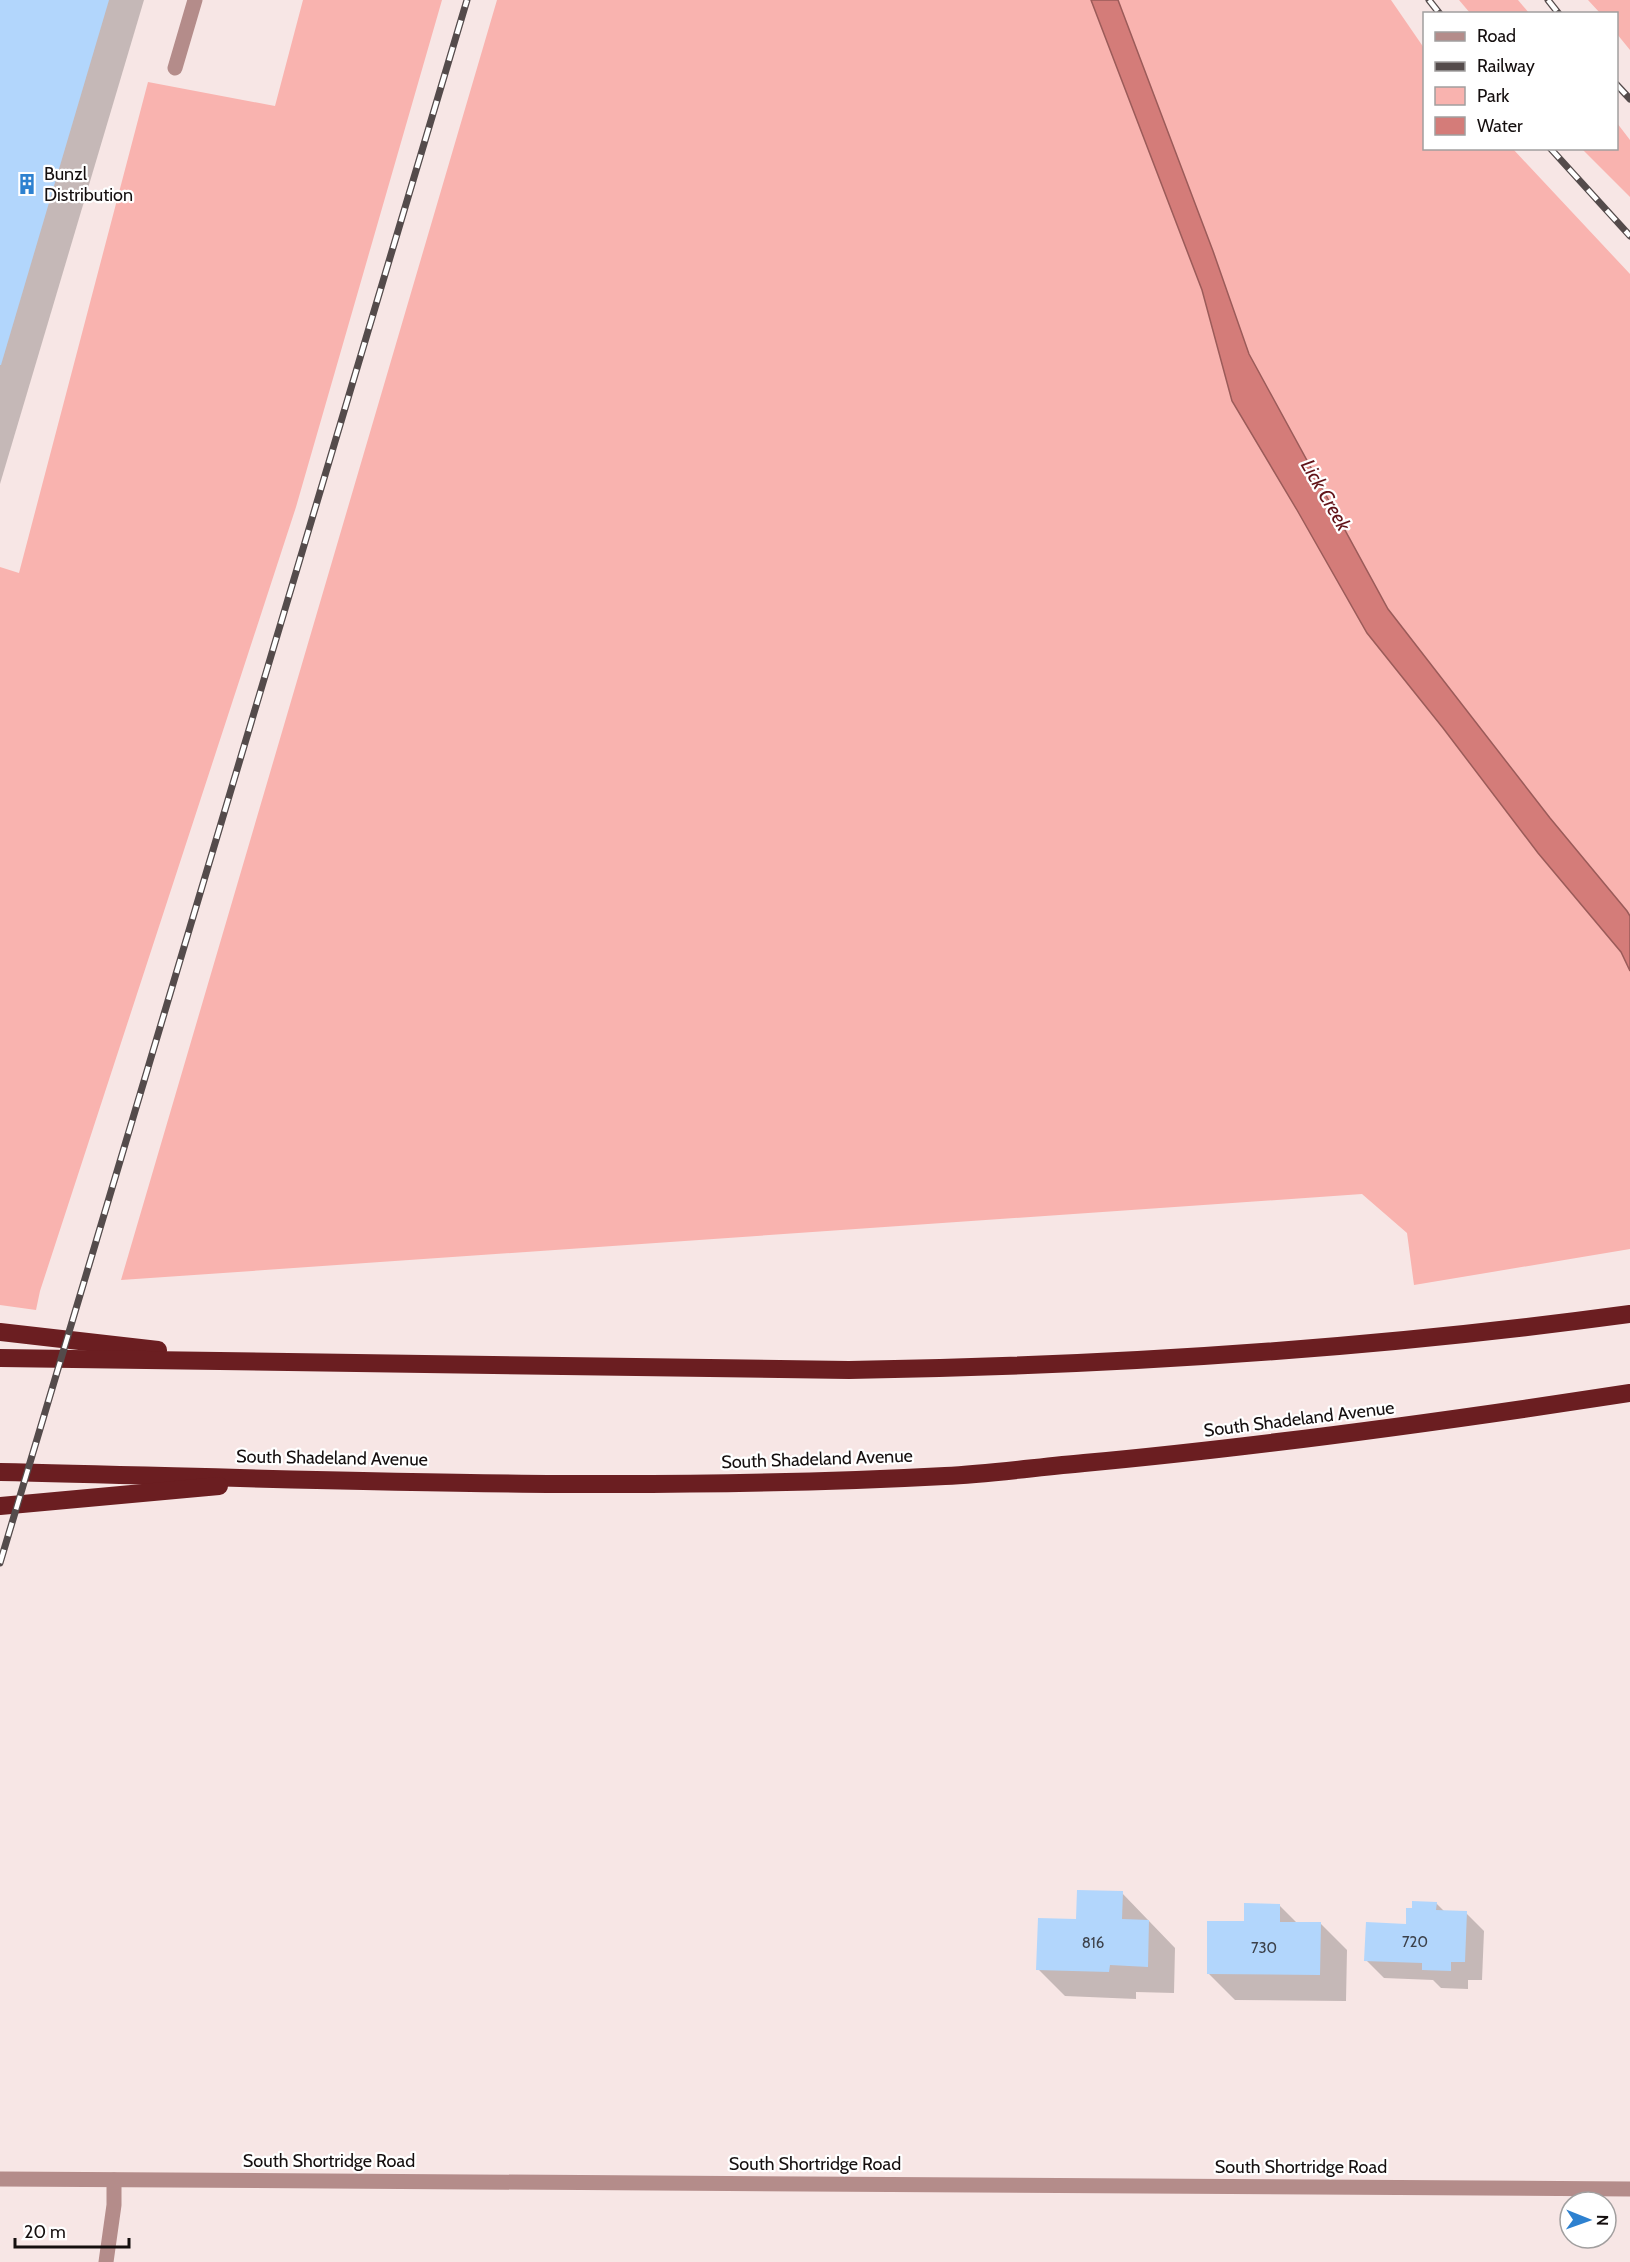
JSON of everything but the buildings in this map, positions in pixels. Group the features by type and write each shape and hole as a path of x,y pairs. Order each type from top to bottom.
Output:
{"highway":[{"path":"0,1358 838,1370 963,1368 1271,1351 1454,1335 1630,1314"},
{"path":"0,1332 267,1363"},
{"name":"South Shadeland Avenue","path":"0,1472 525,1484 741,1484 949,1476 1206,1452 1306,1440 1420,1426 1630,1394"},
{"path":"0,1506 306,1478"}],"street":[{"path":"175,68 195,0"},
{"name":"South Shortridge Road","path":"0,2179 1630,2189"},
{"path":"106,2262 114,2205 114,2180"}],"green space":[{"path":"303,0 442,0 296,507 40,1291 36,1310 0,1305 0,567 19,573 148,82 275,106"},
{"path":"497,0 1091,0 1202,290 1232,401 1367,633 1538,853 1621,952 1630,971 1630,1249 1414,1285 1407,1233 1362,1194 121,1280"},
{"path":"1118,0 1391,0 1423,47 1423,150 1514,150 1630,274 1630,916 1550,818 1388,609 1249,354 1213,251"},
{"path":"1459,0 1518,0 1528,12 1469,12"},
{"path":"1588,0 1630,0 1630,50 1618,35 1618,12 1599,12"},
{"path":"1618,124 1630,140 1630,197 1583,150 1618,150"}],"water":[{"name":"Lick Creek","path":"1091,0 1118,0 1213,251 1249,354 1388,609 1550,818 1627,911 1630,916 1630,971 1621,952 1538,853 1367,633 1232,401 1202,290"}],"railway":[{"path":"0,1563 467,0"},
{"path":"1429,0 1438,12"},
{"path":"1548,0 1557,12"},
{"path":"1618,86 1630,99"},
{"path":"1552,150 1630,236"}],"place":[{"name":"Bunzl Distribution","path":"27,184"}]}
